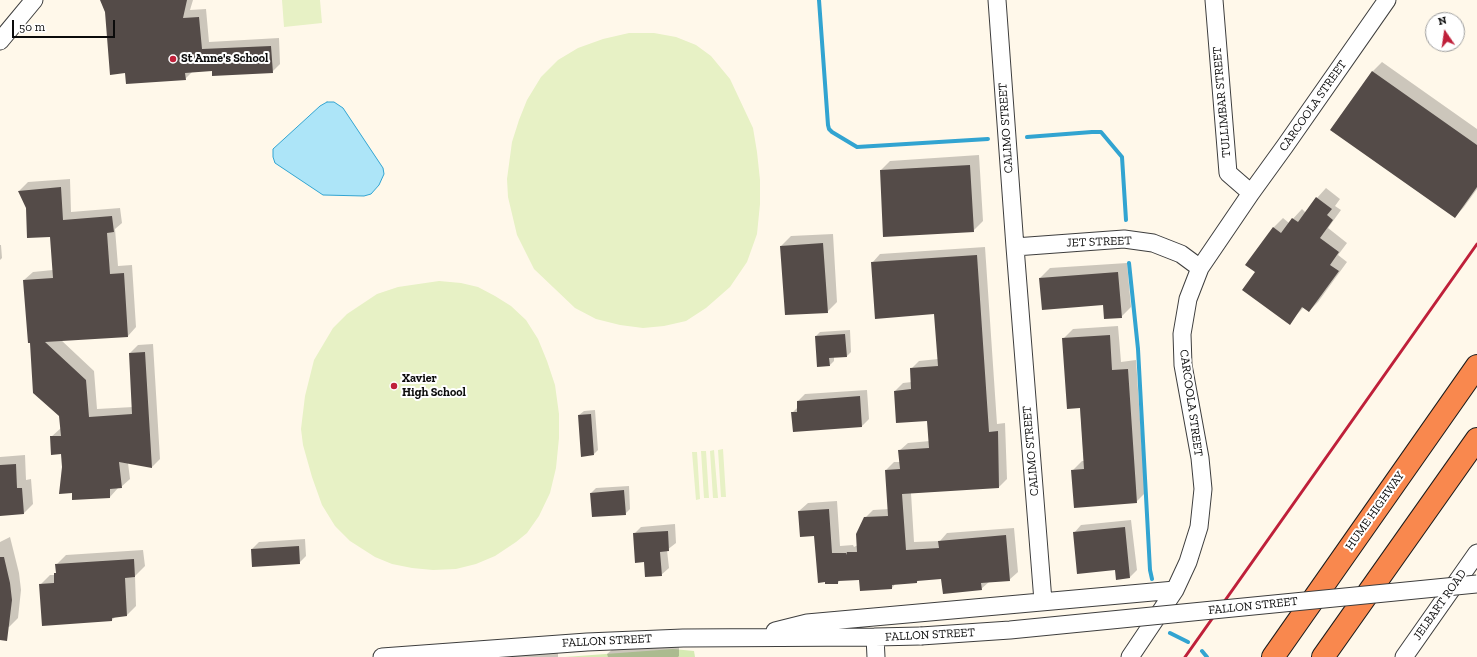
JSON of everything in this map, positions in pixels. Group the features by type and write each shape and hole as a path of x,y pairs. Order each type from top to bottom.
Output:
{"highway":[{"name":"HUME HIGHWAY","path":"1273,657 1477,366"},
{"path":"1323,657 1477,439"}],"street":[{"path":"0,41 34,0"},
{"name":"CALIMO STREET","path":"997,0 1043,601"},
{"name":"TULLIMBAR STREET","path":"1214,0 1228,173 1251,193"},
{"name":"CARCOOLA STREET","path":"1130,657 1174,590 1188,562 1199,527 1203,489 1200,458 1183,365 1182,334 1188,299 1200,268 1386,0"},
{"name":"JET STREET","path":"1015,247 1124,239 1153,243 1181,254 1200,268"},
{"name":"JELBART ROAD","path":"1404,657 1477,553"},
{"name":"FALLON STREET","path":"382,657 587,642 683,638 875,638 921,636 1018,629 1477,584"},
{"path":"743,638 806,623 1174,590"},
{"path":"875,638 876,657"}],"green space":[{"path":"282,0 320,0 322,23 284,27"},
{"path":"629,33 654,33 676,37 696,45 711,56 730,79 753,128 760,180 760,204 757,234 747,262 730,287 706,308 686,321 664,326 643,328 620,325 596,319 575,308 534,269 517,235 508,197 507,179 512,142 519,120 527,100 541,77 558,60 578,48 603,39"},
{"path":"439,281 461,283 478,287 511,306 526,320 538,339 555,385 559,414 559,438 556,468 550,493 539,516 527,533 495,556 476,564 456,569 433,570 392,564 375,557 350,541 335,526 322,505 312,477 303,445 301,429 305,396 314,360 333,328 347,314 377,294 398,287"},
{"path":"723,449 726,497 721,497 718,450"},
{"path":"714,450 718,498 713,498 710,451"},
{"path":"701,451 706,451 709,498 704,498"},
{"path":"692,452 697,452 700,499 696,500"},
{"path":"673,649 694,651 695,657 565,657"}],"water":[{"path":"327,102 334,102 343,108 383,168 384,174 379,185 371,194 364,196 323,195 275,163 273,149 320,106"}],"building":[{"path":"100,0 187,0 183,18 199,17 202,49 271,46 273,73 212,76 212,71 185,73 186,80 126,84 125,73 110,75 105,12"},
{"path":"1372,71 1477,145 1477,187 1455,218 1330,130"},
{"path":"970,165 974,232 883,237 880,170"},
{"path":"61,187 63,220 112,216 114,232 107,233 110,274 124,273 128,337 45,342 86,380 89,417 132,414 129,353 145,352 152,468 119,462 122,488 110,489 110,498 72,500 72,493 59,494 62,467 61,454 51,455 50,436 61,436 59,416 33,393 30,343 28,343 23,280 53,278 50,237 27,238 26,208 18,191"},
{"path":"1316,197 1332,209 1327,215 1333,220 1320,238 1339,252 1330,265 1339,271 1309,312 1302,307 1290,325 1242,290 1255,272 1245,265 1273,227 1281,233 1292,218 1298,222"},
{"path":"823,243 828,313 785,315 780,246"},
{"path":"977,255 989,432 998,431 999,488 902,494 906,550 939,548 938,541 1006,535 1010,581 981,583 982,590 943,594 941,579 892,585 892,589 860,591 859,580 838,581 838,584 825,584 825,582 818,583 814,536 800,537 798,511 829,509 832,553 846,553 846,555 847,552 857,552 856,534 864,517 888,516 885,470 900,469 898,450 929,448 927,421 896,423 894,391 911,389 910,368 938,366 934,314 875,319 871,262"},
{"path":"1118,272 1122,318 1104,319 1103,305 1042,310 1039,278"},
{"path":"845,334 847,357 829,358 830,366 817,367 815,336"},
{"path":"1110,335 1112,370 1128,369 1137,503 1074,508 1071,470 1084,469 1080,408 1067,409 1062,338"},
{"path":"860,396 862,427 793,432 791,412 797,412 797,401"},
{"path":"591,414 594,455 581,457 578,415"},
{"path":"16,464 17,488 22,488 24,514 0,516 0,465"},
{"path":"624,490 626,515 592,517 590,493"},
{"path":"1125,527 1130,578 1116,580 1115,570 1077,574 1073,532"},
{"path":"668,531 669,551 660,552 662,576 645,577 644,562 635,563 633,533"},
{"path":"299,546 300,564 252,567 251,549"},
{"path":"0,557 4,557 12,600 7,641 0,640"},
{"path":"134,559 135,577 125,578 127,616 112,618 112,621 42,626 39,584 54,583 54,573 56,573 55,564"}],"waterway":[{"path":"819,0 828,125 832,132 857,147 988,139"},
{"path":"1027,137 1101,132 1122,157 1126,220"},
{"path":"1129,263 1138,349 1150,570 1152,579"},
{"path":"1170,633 1188,642"},
{"path":"1202,651 1207,657"}],"railway":[{"path":"1185,657 1477,244"}],"place":[{"name":"St Anne's School","path":"173,59"},
{"name":"Xavier High School","path":"394,386"}]}
